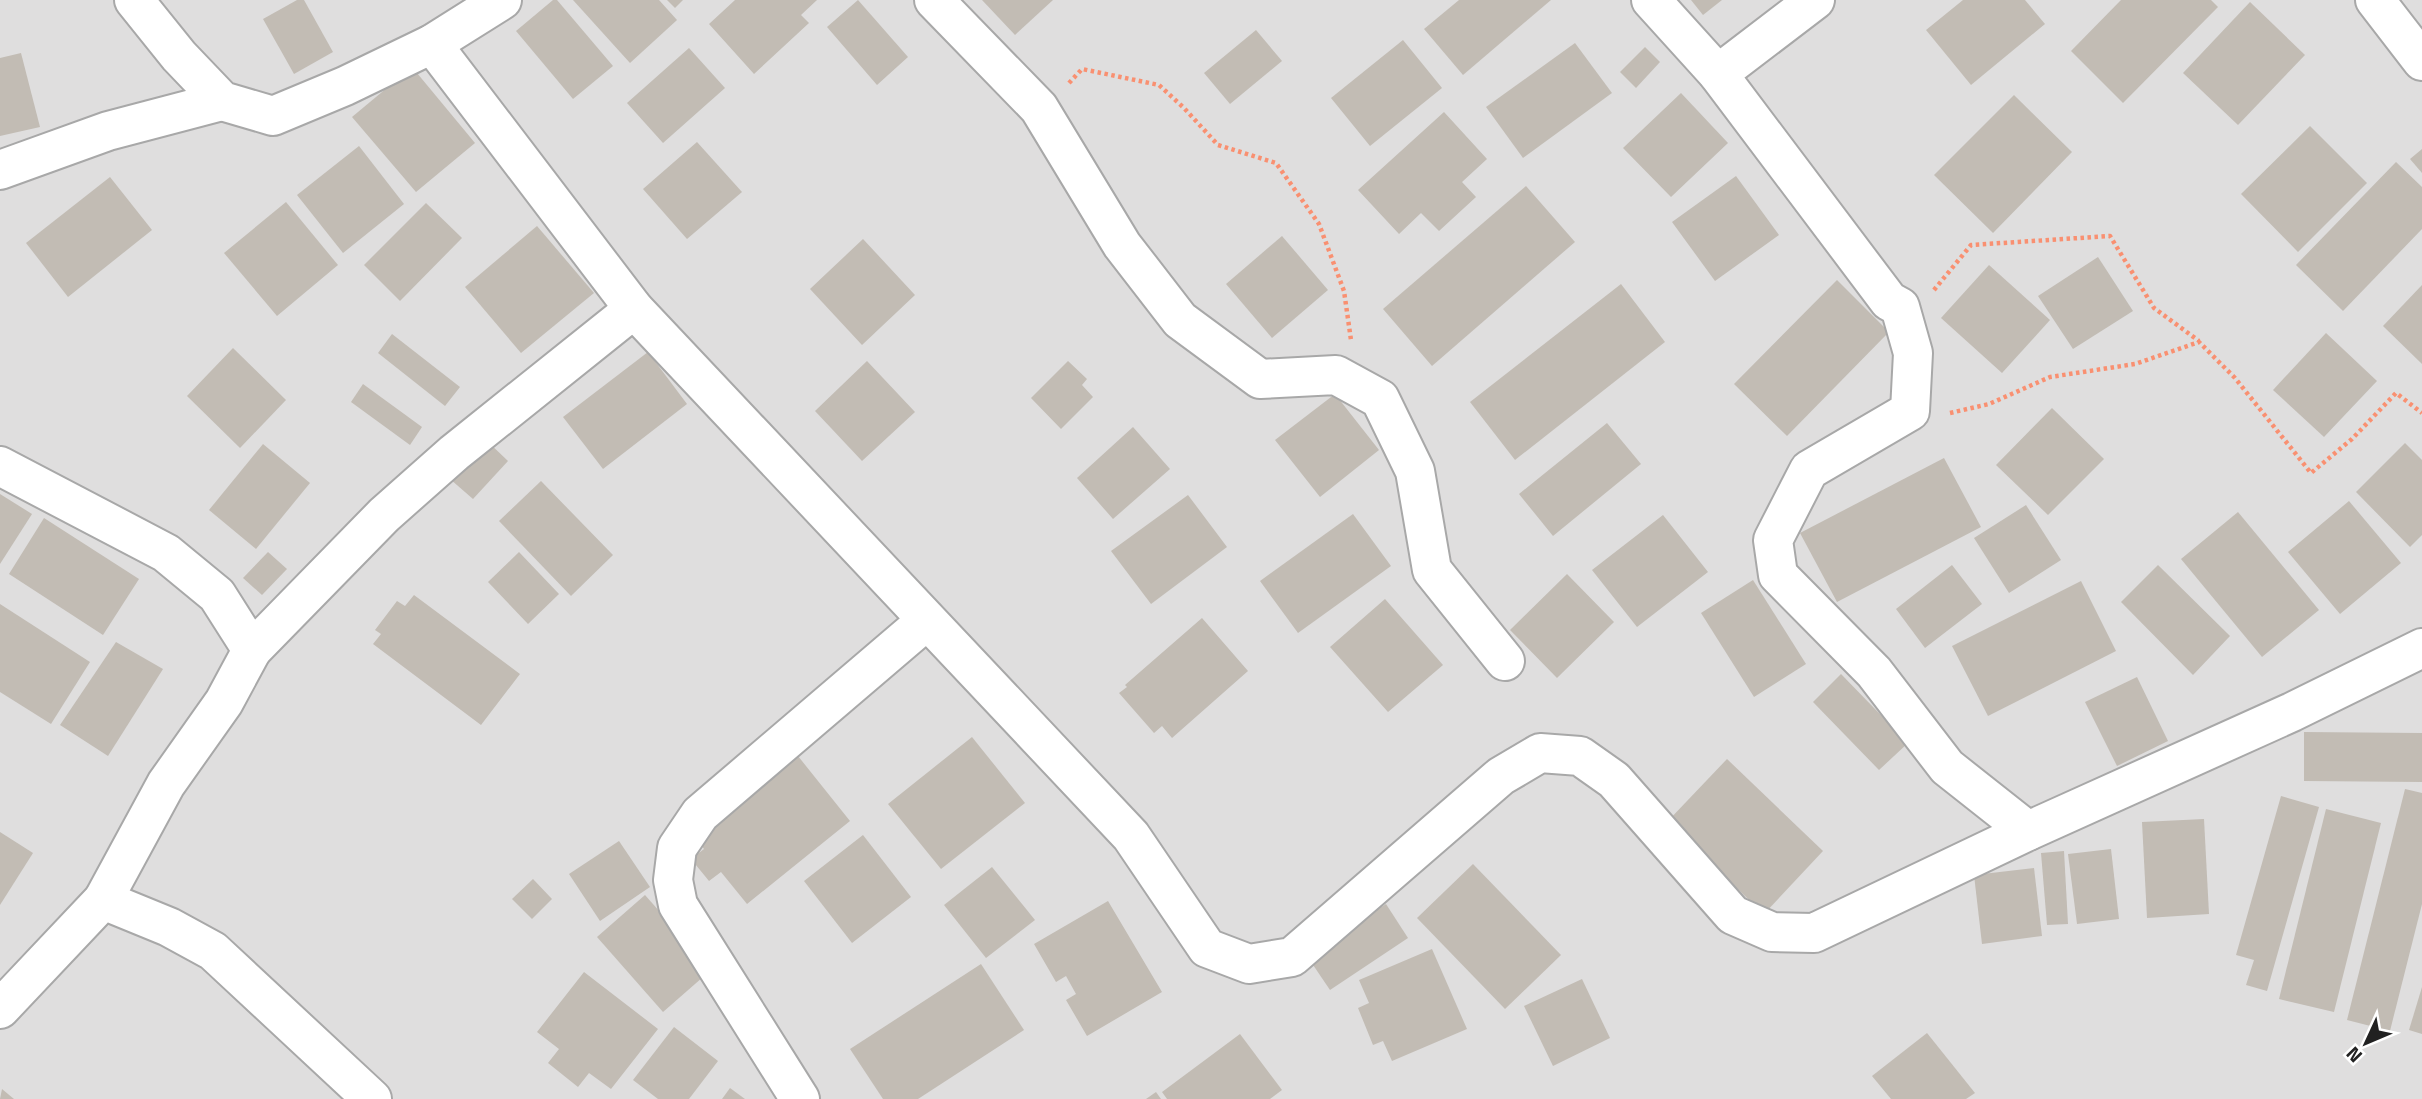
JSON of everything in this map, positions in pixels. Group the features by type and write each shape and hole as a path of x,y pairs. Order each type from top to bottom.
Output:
{"street":[{"path":"134,0 179,56 222,101 273,116 345,86 432,44 502,0"},
{"path":"934,0 1039,108 1122,245 1180,320 1260,379 1336,375 1380,399 1415,471 1432,570 1505,661"},
{"path":"1651,0 1718,75 1889,301 1900,307 1913,353 1910,411 1809,470 1773,540 1778,575 1874,672 1947,767 2028,831"},
{"path":"1718,75 1815,0"},
{"path":"2375,0 2422,61"},
{"path":"432,44 634,309 1131,836 1208,948 1249,964 1292,957 1501,776 1540,754 1580,757 1614,780 1733,915 1772,932 1814,933 2028,831 2291,712 2422,648"},
{"path":"0,170 108,131 222,101"},
{"path":"0,1009 103,900 166,784 224,702 252,650 384,516 454,453 634,309"},
{"path":"0,466 166,553 217,595 252,650"},
{"path":"800,1099 678,905 673,880 677,848 700,814 926,621"},
{"path":"103,900 169,927 213,951 372,1099"}],"path":[{"path":"1039,108 1082,69 1159,85 1218,145 1276,163 1319,224 1344,291 1356,386"},
{"path":"1900,307 1936,289 1971,245 2110,236 2154,308 2199,342 2235,378 2311,473 2352,439 2396,393 2422,413"},
{"path":"1910,411 1937,416 1989,404 2050,377 2135,364 2199,342"}],"shaded area":[{"path":"0,0 2422,0 2422,1099 0,1099"}],"building":[{"path":"297,0 304,0 333,52 294,74 263,19"},
{"path":"553,0 557,0 613,66 573,99 516,31"},
{"path":"573,0 659,0 677,20 630,63"},
{"path":"667,0 683,0 675,8"},
{"path":"735,0 817,0 801,15 809,23 754,74 709,24"},
{"path":"858,0 908,57 877,85 827,27"},
{"path":"982,0 1053,0 1015,35"},
{"path":"1459,0 1551,0 1463,75 1424,29"},
{"path":"1691,0 1722,0 1703,15"},
{"path":"1963,0 2025,0 2045,24 1971,85 1926,30"},
{"path":"2121,0 2211,0 2218,7 2123,103 2071,51"},
{"path":"2250,2 2305,55 2238,125 2183,73"},
{"path":"1256,30 1282,61 1230,104 1204,73"},
{"path":"1403,40 1442,88 1370,146 1331,98"},
{"path":"1575,43 1612,93 1523,158 1486,107"},
{"path":"1645,47 1660,62 1636,88 1620,72"},
{"path":"689,48 725,88 663,143 627,103"},
{"path":"21,53 40,127 0,136 0,58"},
{"path":"412,67 475,143 416,192 352,117"},
{"path":"1681,93 1728,143 1671,197 1623,148"},
{"path":"2014,95 2072,152 1993,233 1934,175"},
{"path":"1444,112 1487,159 1462,182 1476,197 1439,231 1421,213 1399,234 1358,190"},
{"path":"2310,126 2367,183 2298,252 2241,194"},
{"path":"697,142 742,192 687,239 643,189"},
{"path":"359,146 404,204 343,253 297,195"},
{"path":"2422,149 2422,173 2410,159"},
{"path":"2396,162 2422,187 2422,229 2343,311 2296,265"},
{"path":"1736,176 1779,235 1715,281 1672,222"},
{"path":"110,177 152,230 68,297 26,243"},
{"path":"1526,186 1575,242 1432,366 1383,309"},
{"path":"286,202 338,265 277,316 224,253"},
{"path":"426,203 462,238 400,301 364,265"},
{"path":"537,226 594,293 521,353 465,287"},
{"path":"1282,236 1328,290 1272,338 1226,284"},
{"path":"863,239 915,295 862,345 810,289"},
{"path":"2098,257 2133,311 2073,349 2038,296"},
{"path":"1989,265 2050,320 2002,373 1941,318"},
{"path":"1837,280 1889,332 1787,436 1734,384"},
{"path":"1621,284 1665,342 1515,460 1470,402"},
{"path":"2422,285 2422,364 2383,326"},
{"path":"2326,333 2377,381 2324,437 2273,390"},
{"path":"392,334 460,387 445,406 378,353"},
{"path":"233,348 286,400 240,448 187,396"},
{"path":"648,352 687,404 603,469 563,417"},
{"path":"867,361 915,412 862,461 815,411"},
{"path":"1068,361 1087,379 1082,385 1093,397 1061,429 1031,398"},
{"path":"363,384 422,427 410,445 351,402"},
{"path":"1335,394 1379,450 1320,497 1275,440"},
{"path":"2052,408 2104,459 2048,515 1996,465"},
{"path":"1607,423 1641,464 1553,536 1519,494"},
{"path":"1133,427 1170,469 1113,519 1077,478"},
{"path":"486,440 508,461 473,499 450,479"},
{"path":"2405,443 2422,460 2422,535 2410,547 2356,492"},
{"path":"263,444 310,483 256,549 209,510"},
{"path":"1944,458 1981,527 1837,602 1800,533"},
{"path":"541,481 613,555 571,596 499,521"},
{"path":"0,494 32,514 0,564"},
{"path":"1188,495 1227,547 1151,604 1111,551"},
{"path":"2349,501 2401,563 2340,614 2288,552"},
{"path":"2026,505 2061,560 2009,593 1974,538"},
{"path":"2238,512 2319,610 2262,657 2181,559"},
{"path":"1353,514 1391,566 1298,633 1260,581"},
{"path":"1663,515 1708,572 1637,627 1592,570"},
{"path":"44,518 139,579 103,635 9,574"},
{"path":"268,552 287,569 262,595 243,578"},
{"path":"519,552 559,594 528,624 488,582"},
{"path":"1952,565 1982,604 1925,648 1896,609"},
{"path":"2158,565 2230,636 2193,675 2121,602"},
{"path":"1567,574 1614,622 1557,678 1510,630"},
{"path":"1753,580 1806,664 1754,697 1701,613"},
{"path":"2081,581 2116,651 1988,716 1952,646"},
{"path":"414,595 520,674 481,725 373,644 381,634 375,630 397,601 405,606"},
{"path":"1385,599 1443,665 1388,712 1330,647"},
{"path":"0,604 90,662 51,724 0,692"},
{"path":"1202,618 1248,671 1172,738 1162,726 1154,733 1119,693"},
{"path":"116,642 163,669 108,756 60,725"},
{"path":"1841,674 1908,743 1879,770 1813,702"},
{"path":"2137,677 2168,741 2117,766 2085,702"},
{"path":"2304,732 2422,733 2422,782 2304,781"},
{"path":"972,737 1025,803 941,869 888,804"},
{"path":"798,756 850,821 747,904 721,872 709,881 691,859 704,849 696,838"},
{"path":"1727,759 1823,851 1764,914 1667,822"},
{"path":"2405,789 2422,793 2422,904 2390,1031 2347,1020"},
{"path":"2281,796 2319,807 2267,991 2246,985 2254,960 2236,955"},
{"path":"2326,809 2381,823 2334,1012 2279,999"},
{"path":"2204,819 2209,914 2147,918 2142,822"},
{"path":"0,832 33,853 0,905"},
{"path":"863,835 911,897 852,943 804,881"},
{"path":"619,841 650,887 600,921 569,874"},
{"path":"2111,849 2119,919 2077,924 2068,854"},
{"path":"2064,851 2068,924 2047,925 2041,853"},
{"path":"1473,864 1561,955 1505,1009 1417,918"},
{"path":"992,867 1035,920 986,958 944,905"},
{"path":"2034,868 2042,936 1982,944 1974,875"},
{"path":"533,879 552,899 532,919 512,899"},
{"path":"645,895 711,970 663,1012 597,937"},
{"path":"1108,901 1162,992 1087,1036 1066,1000 1076,994 1066,976 1056,982 1034,944"},
{"path":"1386,904 1408,938 1330,990 1307,956"},
{"path":"1432,949 1467,1029 1392,1061 1383,1041 1373,1045 1358,1008 1369,1003 1359,980"},
{"path":"981,964 1024,1030 918,1099 883,1099 850,1049"},
{"path":"584,972 658,1029 611,1089 589,1073 578,1087 548,1063 559,1049 537,1032"},
{"path":"1582,979 1610,1038 1553,1066 1524,1006"},
{"path":"2422,987 2422,1034 2409,1030"},
{"path":"674,1027 718,1061 689,1099 658,1099 633,1080"},
{"path":"1927,1033 1975,1093 1966,1099 1891,1099 1872,1076"},
{"path":"1240,1034 1282,1090 1270,1099 1167,1099 1162,1092"},
{"path":"730,1088 745,1099 722,1099"},
{"path":"2,1089 14,1099 0,1099"},
{"path":"1156,1092 1161,1099 1146,1099"}]}
